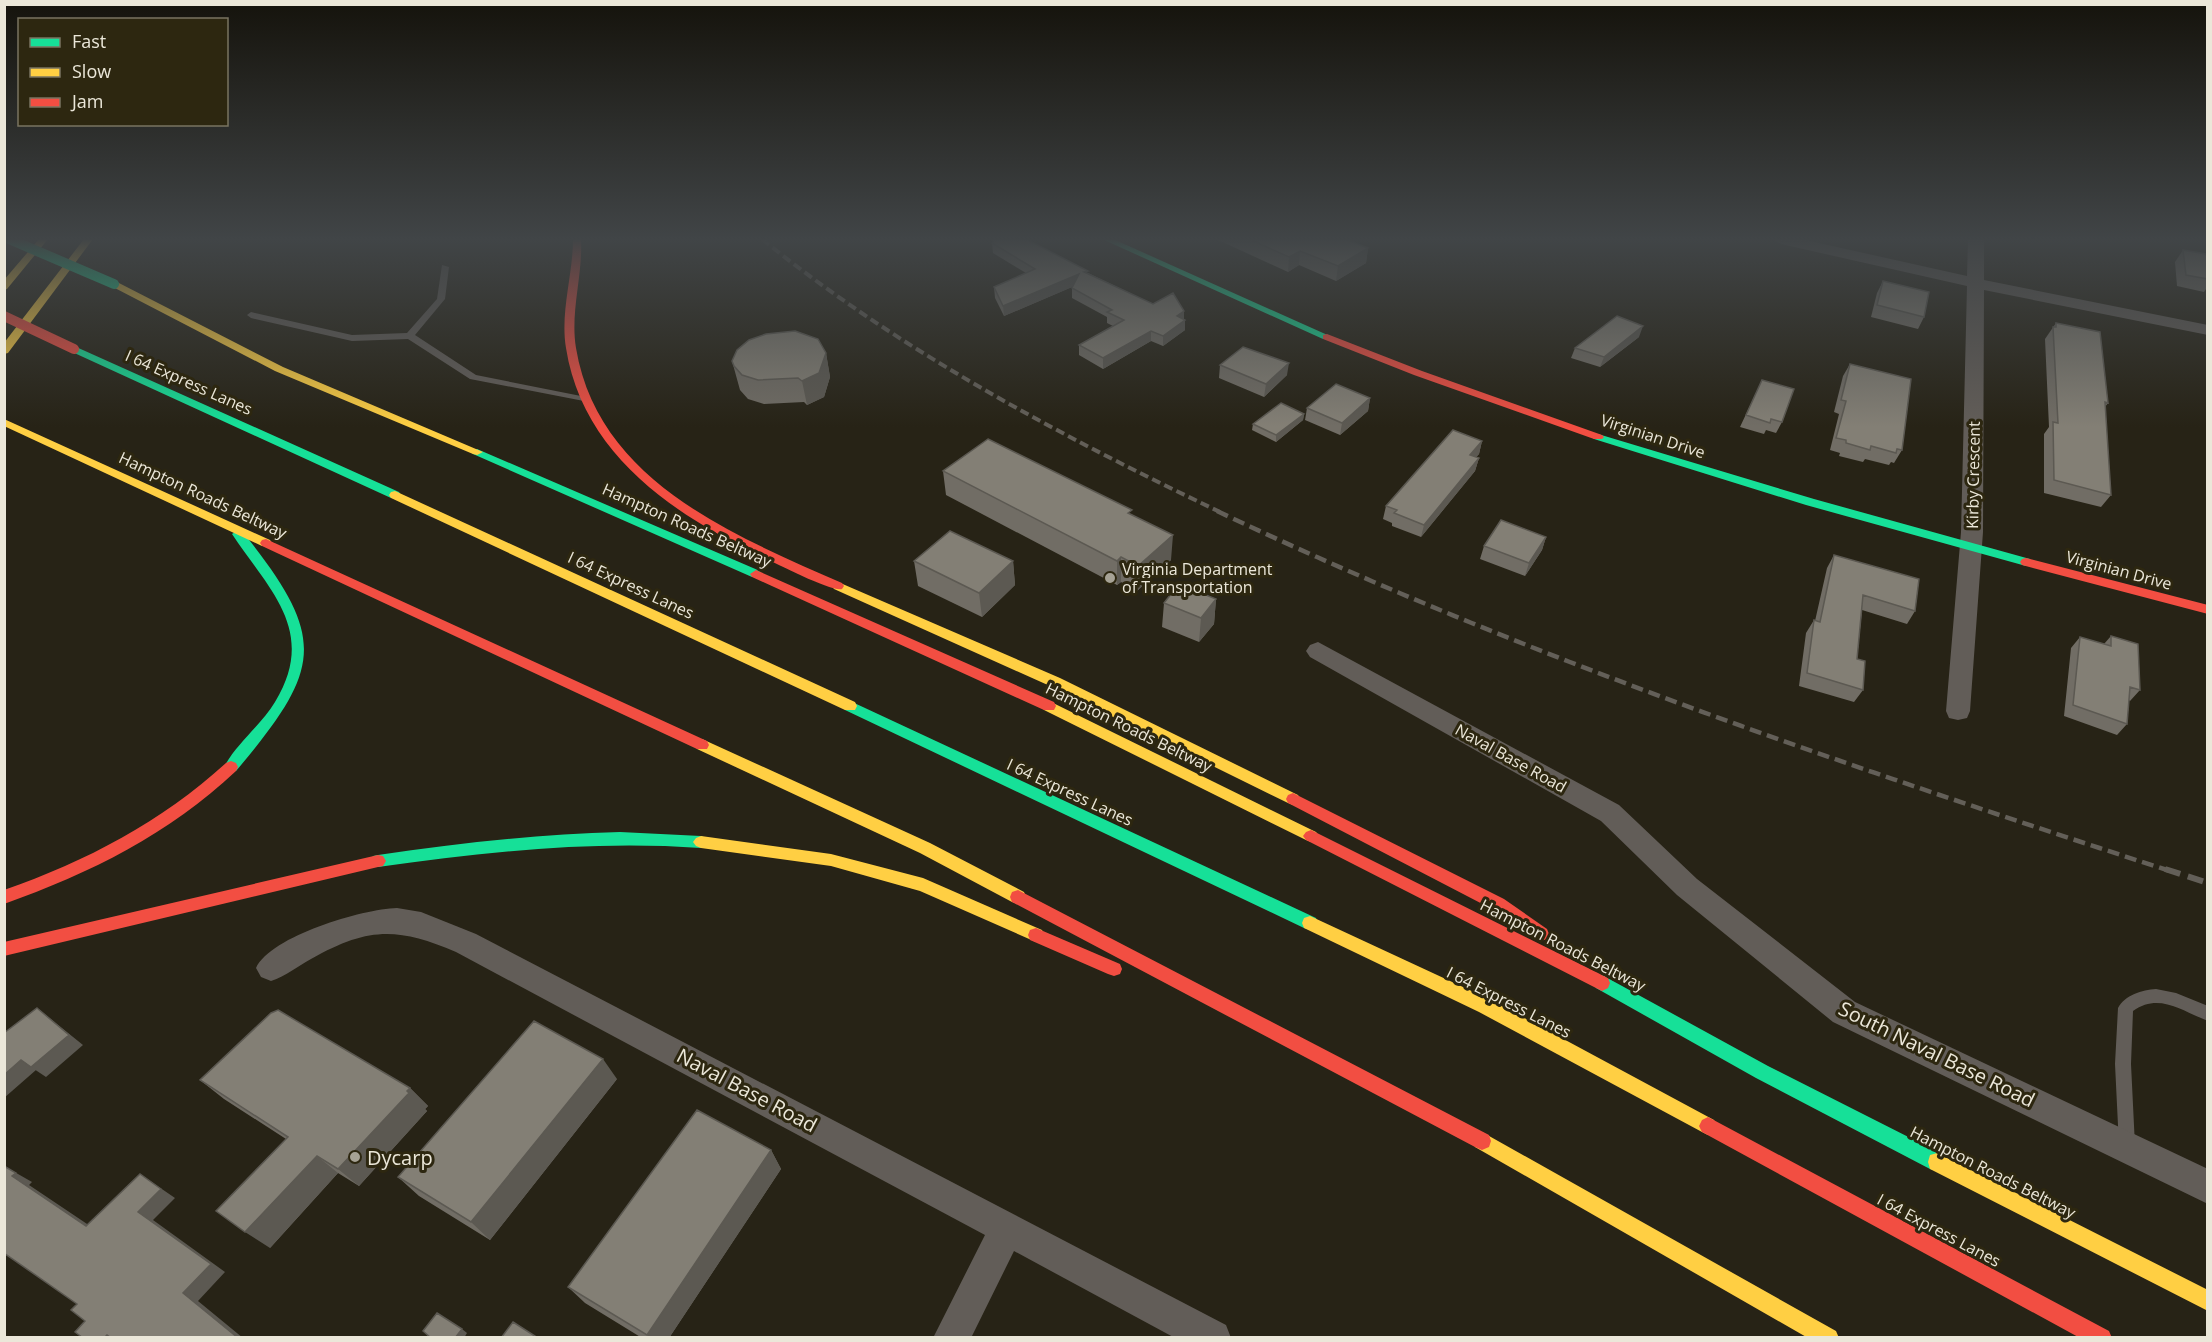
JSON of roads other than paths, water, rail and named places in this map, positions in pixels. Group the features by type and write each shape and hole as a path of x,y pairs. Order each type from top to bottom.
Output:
{"main road":[{"path":"4,351 41,302"},
{"name":"Hampton Roads Beltway","path":"148,302 279,369 594,501 1091,725 1636,1000 1762,1072 2208,1301"},
{"path":"572,302 570,346 577,377 591,413 610,443 636,472 662,494 726,536 1056,682 1498,904 1636,1000"},
{"name":"Virginian Drive","path":"1243,302 1419,374 1748,484 1971,548 2208,610"},
{"name":"I 64 Express Lanes","path":"4,316 650,611 1485,1006 2102,1338"},
{"name":"Hampton Roads Beltway","path":"8,423 925,848 1528,1165 1829,1338"},
{"path":"4,897 79,868 132,841 179,810 220,777 272,718 289,688 298,659 300,638 283,595 259,558 230,526"},
{"path":"4,949 350,866 401,856 478,846 588,838 678,840 831,860 923,885 1122,973"},
{"path":"1176,996 1360,1075"}],"street":[{"name":"Kirby Crescent","path":"1958,711 1971,548 1976,302"},
{"path":"2068,302 2208,330"},
{"name":"Naval Base Road","path":"1318,651 1610,813 1688,887"},
{"name":"South Naval Base Road","path":"1688,887 1844,1012 2208,1187"},
{"name":"Naval Base Road","path":"271,968 318,941 354,927 385,921 412,922 466,943 1213,1338"},
{"path":"951,1338 1007,1228"}],"lane":[{"path":"410,336 438,302"},
{"path":"251,315 352,338 410,336 473,377 586,400"},
{"path":"2127,1147 2123,1064 2126,1008 2139,997 2158,995 2208,1014"}],"railway":[{"path":"846,302 926,355 983,389 1101,453 1220,512"},
{"path":"1217,511 1333,564 1568,661 1807,749 2170,871"},
{"path":"2165,869 2208,883"}],"place":[{"name":"Virginia Department of Transportation","path":"1110,578"},
{"name":"Dycarp","path":"355,1157"}]}
